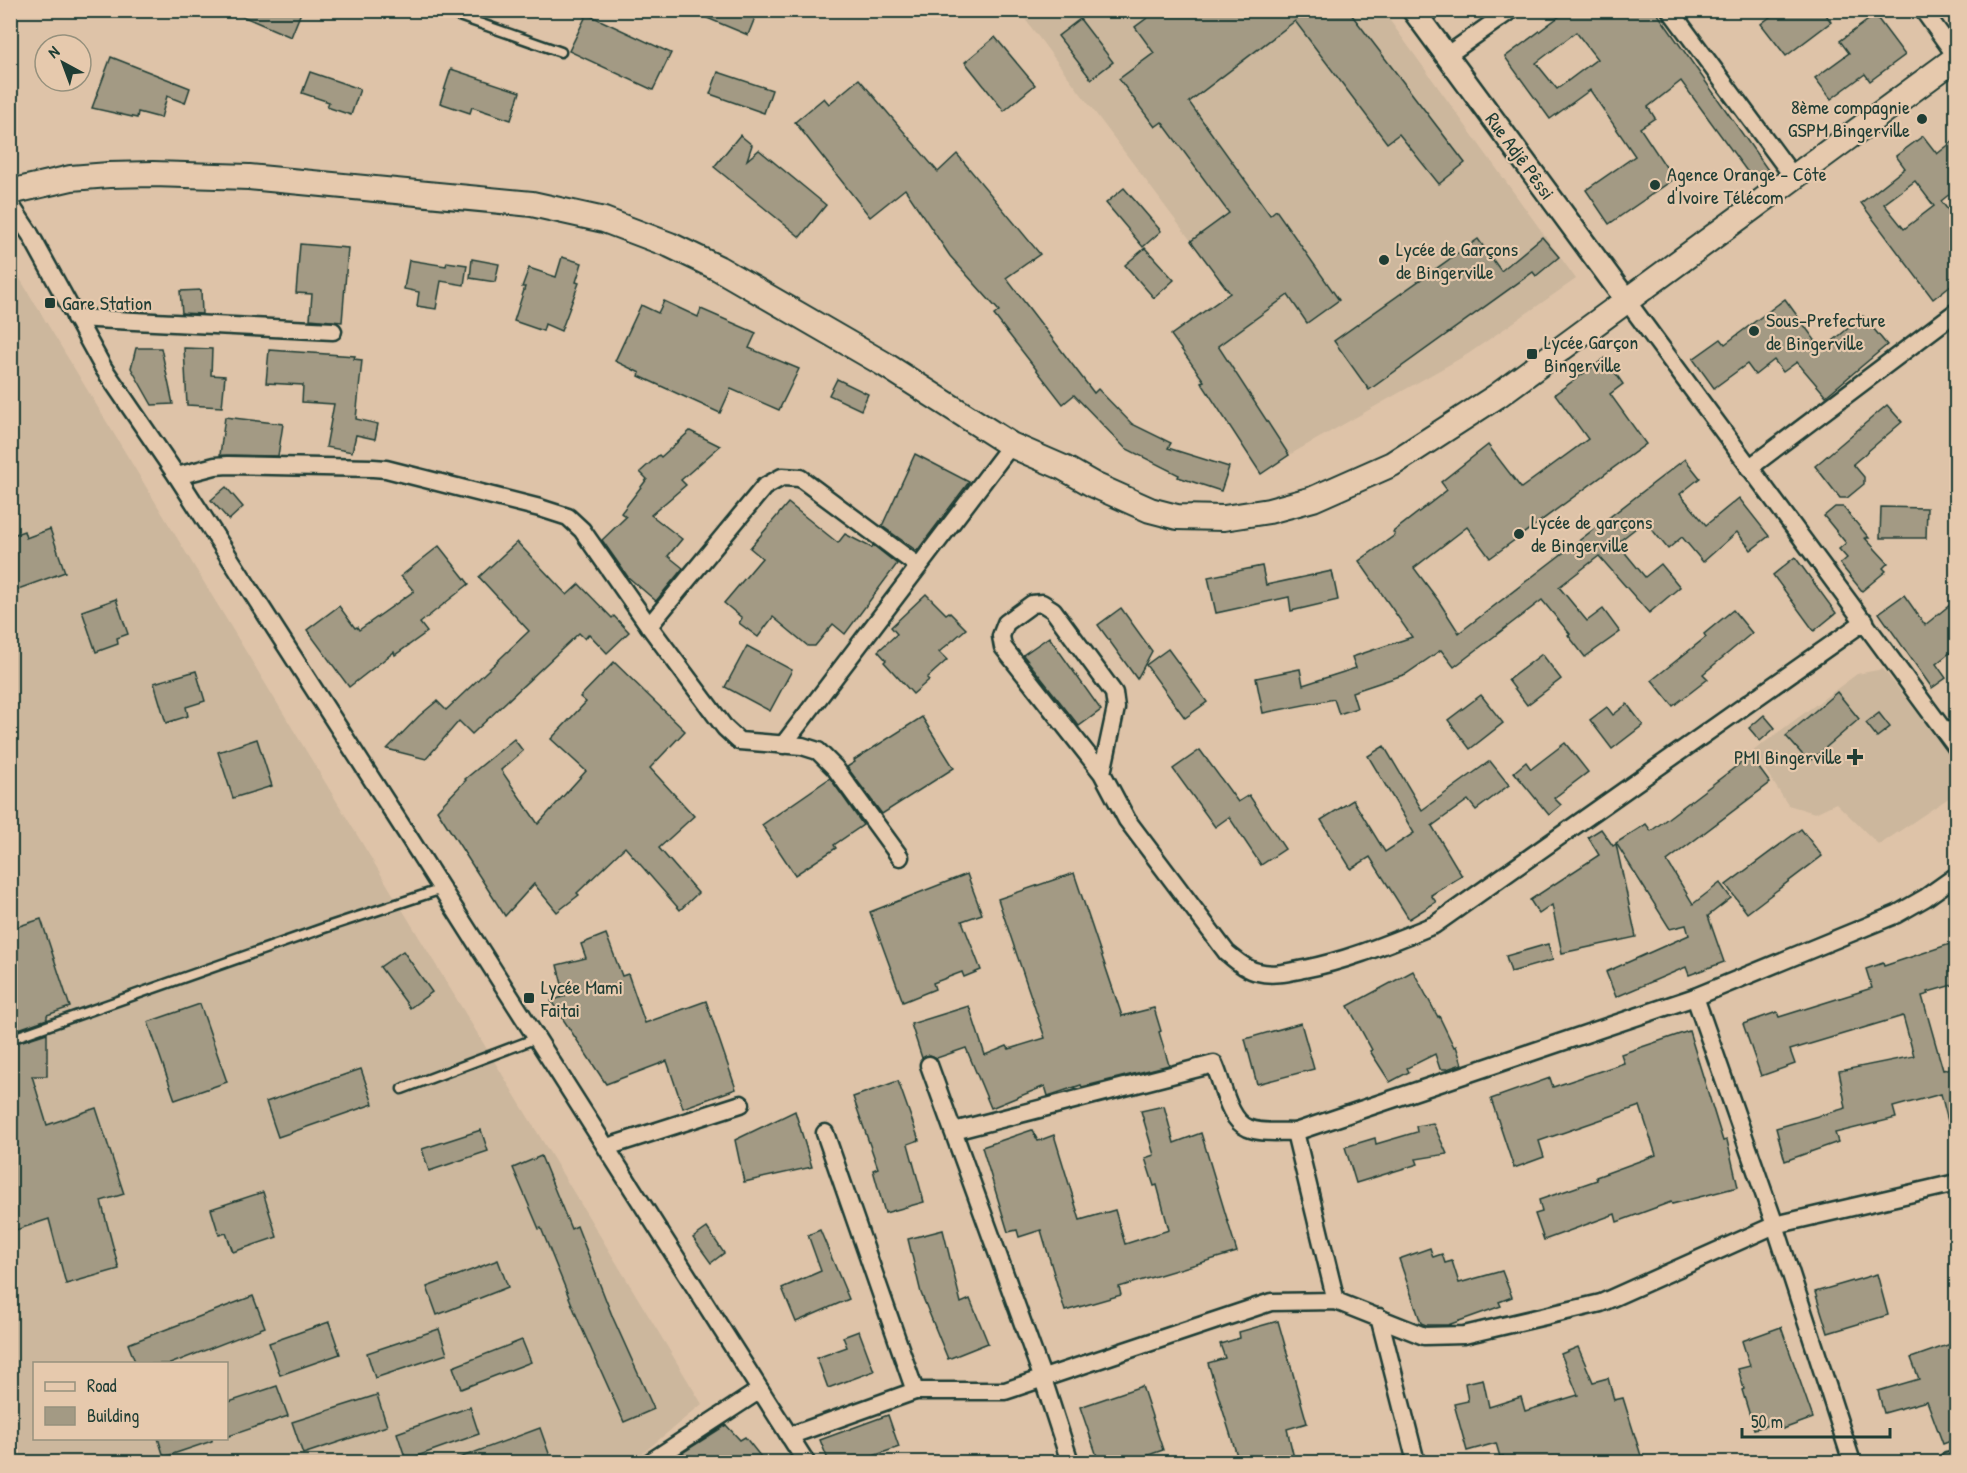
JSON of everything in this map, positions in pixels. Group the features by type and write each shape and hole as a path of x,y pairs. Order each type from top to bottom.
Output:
{"main road":[{"path":"10,192 71,178 109,175 249,177 532,204 604,220 670,245 718,268 884,364 1011,445 1065,468 1125,500 1177,517 1224,518 1269,511 1313,499 1392,464 1497,396 1956,57"}],"street":[{"name":"Rue Adjê Pêssi","path":"1413,10 1628,301"},
{"path":"1446,56 1511,10"},
{"path":"1670,10 1794,178"},
{"path":"1923,10 1956,57"},
{"path":"10,204 30,234 104,369 177,476 806,1462"},
{"path":"1628,301 1956,747"},
{"path":"1749,468 1956,312"},
{"path":"75,318 333,331"},
{"path":"783,745 1011,445"},
{"path":"177,476 228,465 360,467 386,470 560,514 575,522 725,728 740,741 802,746 818,751 835,768 900,857"},
{"path":"650,626 764,487 782,477 800,478 918,566"},
{"path":"1102,773 1116,708 1114,693 1053,610 1042,603 1032,604 1006,623 1001,636 1003,647 1102,773 1127,820 1227,953 1240,964 1257,972 1280,974 1363,954 1434,924 1865,621"},
{"path":"954,1131 1214,1064 1235,1119 1249,1128 1295,1132 1695,997 1897,914 1956,876"},
{"path":"1695,997 1775,1225 1852,1462"},
{"path":"930,1065 1043,1378 1070,1462"},
{"path":"607,1147 741,1104"},
{"path":"1295,1132 1336,1301"},
{"path":"825,1133 915,1391"},
{"path":"789,1436 915,1391 1005,1391 1271,1302 1336,1301 1424,1336 1464,1335 1601,1303 1775,1225 1956,1183"},
{"path":"1379,1317 1416,1462"},
{"path":"650,1462 668,1456 760,1390"},
{"path":"1947,1462 1956,1460"}],"lane":[{"path":"442,10 561,52"},
{"path":"10,1039 442,889"},
{"path":"402,1089 537,1038"}],"shaded area":[{"name":"Lycée de Garçons de Bingerville","path":"1019,11 1383,11 1576,279 1468,354 1289,455 1261,474 1201,382 1192,364 1230,293"},
{"path":"11,264 702,1404 632,1462 11,1462"},
{"name":"PMI Bingerville","path":"1883,669 1956,762 1956,793 1879,845 1836,803 1815,813 1788,805 1753,751 1857,674"}],"building":[{"path":"228,10 302,10 291,37"},
{"path":"688,10 758,10 748,35"},
{"path":"1158,10 1348,10 1465,163 1439,184 1399,134 1387,143 1295,21 1189,102 1270,215 1276,210 1339,300 1307,323 1288,295 1218,346 1289,455 1261,474 1201,382 1204,381 1171,335 1230,293 1191,241 1229,213 1162,122 1155,127 1119,79 1154,53 1135,27"},
{"path":"1568,10 1655,10 1768,170 1754,181 1681,81 1648,107 1655,118 1640,128 1674,179 1609,224 1586,190 1635,156 1590,90 1550,119 1505,57","holes":["1576,32 1597,59 1557,89 1536,63"]},
{"path":"1779,10 1823,10 1831,22 1786,56 1761,24"},
{"path":"587,14 671,53 653,90 569,51"},
{"path":"1875,15 1905,55 1870,81 1865,74 1831,99 1815,78 1849,53 1840,41"},
{"path":"1080,19 1113,62 1091,79 1058,36"},
{"path":"995,37 1035,85 1004,111 965,62"},
{"path":"111,57 190,88 185,103 167,96 161,118 138,112 137,118 92,108"},
{"path":"451,69 520,92 511,120 472,107 470,113 440,103"},
{"path":"310,72 360,89 351,115 327,107 329,102 302,93"},
{"path":"718,72 772,90 764,113 710,94"},
{"path":"859,79 938,172 957,154 1040,254 1006,278 1094,393 1098,389 1132,424 1171,443 1168,448 1229,467 1221,491 1178,477 1179,475 1125,448 1074,395 1063,404 994,315 999,311 950,256 905,189 870,217 795,122 824,98 829,104"},
{"path":"740,135 752,145 747,160 759,150 826,205 800,237 714,167"},
{"path":"1923,136 1937,154 1956,139 1956,189 1941,201 1956,220 1956,281 1933,299 1861,203 1905,168 1896,156","holes":["1915,181 1934,206 1904,229 1884,204"]},
{"path":"1124,188 1161,231 1143,247 1106,203"},
{"path":"1542,237 1559,257 1536,276 1533,272 1369,390 1334,341 1478,239 1501,271"},
{"path":"300,244 348,248 342,322 310,319 312,294 296,293"},
{"path":"1145,248 1174,280 1154,298 1125,265"},
{"path":"562,257 582,263 576,282 579,283 561,331 545,324 543,331 514,321 529,268 556,277"},
{"path":"472,259 499,264 495,282 470,278"},
{"path":"409,260 446,266 447,262 467,265 464,285 441,281 436,309 417,306 419,292 404,289"},
{"path":"201,290 202,314 182,313 180,291"},
{"path":"1785,299 1822,350 1863,316 1887,345 1826,396 1797,362 1783,372 1774,360 1755,375 1747,364 1714,388 1693,359 1721,339 1725,344"},
{"path":"664,301 698,317 701,309 756,333 749,348 799,369 779,410 731,389 720,413 639,376 640,373 615,361 641,305 658,313"},
{"path":"136,348 161,348 173,404 152,405 131,368"},
{"path":"184,348 212,349 211,375 225,376 222,407 187,405"},
{"path":"269,350 355,356 354,359 362,360 356,419 378,424 375,439 356,435 352,452 326,447 334,404 302,402 303,385 266,383"},
{"path":"1605,358 1623,384 1610,394 1646,444 1490,558 1467,527 1414,568 1459,633 1685,459 1700,478 1680,494 1706,525 1739,498 1769,536 1751,550 1737,532 1703,562 1682,537 1668,549 1645,521 1617,543 1645,577 1661,564 1680,587 1649,613 1599,556 1559,587 1587,621 1603,609 1620,632 1585,657 1568,635 1570,634 1542,600 1454,667 1441,650 1406,674 1352,692 1357,708 1339,714 1334,699 1263,713 1256,678 1300,669 1303,685 1356,668 1352,657 1412,637 1359,561 1395,535 1393,532 1447,490 1441,482 1488,445 1521,488 1588,439 1555,394"},
{"path":"837,379 868,394 861,410 829,395"},
{"path":"1887,405 1902,422 1853,464 1864,477 1864,484 1847,498 1840,498 1815,466"},
{"path":"225,417 283,424 278,456 220,455"},
{"path":"690,431 720,446 681,480 686,485 651,515 682,539 668,556 683,568 656,601 628,577 602,540 626,517 621,513 647,479 640,472"},
{"path":"915,454 969,482 917,551 882,526"},
{"path":"226,487 243,507 229,520 211,500"},
{"path":"788,503 838,543 845,534 872,548 873,545 897,564 845,634 833,624 815,646 808,646 773,617 758,637 739,623 742,618 724,603 762,558 750,548"},
{"path":"1835,507 1843,507 1869,538 1865,538 1888,563 1883,568 1886,571 1862,591 1840,564 1847,558 1839,549 1846,543 1824,516"},
{"path":"1881,507 1927,508 1926,538 1880,538"},
{"path":"50,529 65,572 10,592 10,536 24,531 26,538"},
{"path":"517,542 567,595 579,584 629,632 607,653 589,634 585,639 579,633 472,734 459,721 426,759 387,749 437,701 446,710 529,631 479,577"},
{"path":"439,546 469,584 420,623 427,632 395,655 394,652 349,687 307,630 339,606 359,630 414,591 401,576"},
{"path":"1795,557 1836,613 1814,631 1773,575"},
{"path":"1262,566 1266,585 1332,571 1338,600 1291,611 1289,597 1216,613 1208,577"},
{"path":"926,594 946,614 949,612 966,629 939,652 947,660 913,694 884,662 886,660 878,651 897,634 891,627"},
{"path":"1904,595 1925,625 1956,600 1956,648 1936,664 1946,678 1932,688 1879,613"},
{"path":"116,599 128,634 117,638 118,644 96,652 82,611"},
{"path":"1121,608 1152,651 1137,679 1098,625"},
{"path":"1733,610 1752,633 1703,674 1708,679 1673,706 1652,680 1706,637 1704,634"},
{"path":"1049,637 1101,710 1079,726 1023,655"},
{"path":"747,646 792,670 770,711 725,687"},
{"path":"1168,649 1207,702 1185,718 1146,665"},
{"path":"1542,654 1561,679 1527,705 1508,680"},
{"path":"614,662 685,731 650,768 694,816 659,848 698,893 680,910 625,847 577,893 579,895 557,912 534,884 505,916 437,810 465,779 514,739 523,751 501,770 538,824 586,771 551,739 586,702 580,697"},
{"path":"196,671 205,701 186,707 188,716 166,723 154,683"},
{"name":"PMI Bingerville","path":"1837,692 1859,719 1809,762 1786,736"},
{"path":"1481,695 1503,723 1470,749 1448,720"},
{"path":"1627,704 1643,725 1612,749 1590,720 1607,707 1613,715"},
{"name":"PMI Bingerville","path":"1879,713 1890,727 1877,737 1866,723"},
{"path":"1764,715 1775,728 1760,741 1749,728"},
{"path":"922,717 954,768 882,814 847,767 855,762 854,760"},
{"path":"257,739 272,786 233,798 218,752"},
{"path":"1565,743 1588,772 1554,798 1561,805 1549,815 1514,772 1526,762 1531,769"},
{"path":"1384,746 1422,810 1490,761 1509,785 1476,810 1468,800 1432,826 1462,876 1431,895 1436,902 1409,919 1370,857 1351,869 1321,820 1353,800 1385,852 1414,833 1368,756"},
{"path":"1200,750 1238,802 1249,795 1285,849 1261,865 1229,817 1215,827 1173,769"},
{"path":"1750,756 1770,783 1667,861 1693,904 1720,883 1731,898 1708,916 1724,962 1689,975 1686,967 1616,997 1606,972 1689,935 1686,925 1670,929 1616,843 1646,824 1651,831"},
{"path":"830,778 863,825 834,845 836,848 795,875 762,825"},
{"path":"1601,829 1613,846 1616,844 1636,937 1562,953 1552,905 1539,914 1530,900 1599,855 1588,837"},
{"path":"1801,829 1822,856 1747,913 1726,885"},
{"path":"1074,873 1122,1016 1154,1008 1169,1065 1082,1087 1081,1085 1048,1096 1045,1086 991,1108 966,1048 937,1058 930,1055 922,1058 911,1024 969,1006 985,1055 1007,1046 1009,1049 1045,1038 998,899"},
{"path":"967,874 982,914 962,921 981,970 964,977 962,972 933,983 935,989 903,1002 870,912"},
{"path":"41,919 70,1007 47,1015 47,1019 10,1032 10,929"},
{"path":"606,934 622,976 628,974 645,1023 706,1001 736,1089 683,1108 667,1061 606,1084 551,1001 565,996 557,965 586,958 581,944"},
{"path":"1956,942 1956,984 1922,996 1943,1070 1956,1067 1956,1132 1951,1133 1941,1094 1893,1107 1896,1118 1835,1133 1838,1142 1785,1161 1776,1128 1846,1108 1839,1071 1914,1056 1903,1016 1790,1050 1795,1064 1761,1076 1743,1024 1777,1012 1779,1017 1872,988 1866,969 1883,963 1884,966"},
{"path":"1548,944 1553,960 1511,972 1506,956"},
{"path":"403,951 432,992 410,1008 380,967"},
{"path":"1413,971 1454,1047 1456,1046 1462,1064 1440,1069 1435,1054 1407,1068 1409,1072 1390,1082 1370,1051 1372,1050 1348,1006"},
{"path":"200,1004 227,1082 175,1100 148,1022"},
{"path":"1301,1023 1314,1069 1257,1084 1245,1039"},
{"path":"1689,1031 1723,1141 1727,1140 1738,1187 1672,1204 1671,1202 1617,1222 1615,1214 1544,1240 1535,1214 1542,1212 1539,1200 1597,1180 1596,1177 1656,1155 1640,1106 1539,1141 1544,1157 1514,1168 1491,1099 1550,1078 1553,1087 1624,1063 1621,1054"},
{"path":"47,1033 47,1076 32,1076 47,1125 96,1108 124,1194 101,1201 119,1269 66,1284 49,1219 10,1232 10,1045"},
{"path":"361,1069 373,1104 278,1137 266,1102"},
{"path":"898,1081 919,1140 908,1144 924,1202 885,1213 873,1170 878,1168 853,1097"},
{"path":"1164,1106 1174,1143 1201,1133 1237,1252 1119,1287 1121,1295 1065,1311 1041,1230 1019,1237 1017,1230 1008,1232 982,1147 1032,1130 1038,1141 1054,1135 1080,1220 1115,1210 1125,1244 1169,1230 1157,1185 1154,1186 1145,1158 1154,1155 1141,1111"},
{"path":"795,1111 812,1167 744,1182 735,1140"},
{"path":"1433,1123 1447,1154 1416,1159 1418,1164 1356,1183 1345,1147 1375,1138 1376,1144 1417,1132 1416,1126"},
{"path":"481,1130 488,1151 429,1171 422,1149"},
{"path":"541,1156 571,1229 577,1226 613,1318 654,1409 624,1422 513,1168"},
{"path":"263,1192 277,1237 233,1252 226,1233 219,1235 211,1209"},
{"path":"707,1228 724,1253 711,1263 693,1238"},
{"path":"820,1230 849,1299 796,1322 782,1288 821,1271 808,1235"},
{"path":"943,1230 961,1303 970,1299 988,1343 948,1359 921,1293 908,1239"},
{"path":"1430,1248 1433,1257 1442,1254 1445,1263 1452,1261 1459,1283 1502,1271 1512,1297 1499,1302 1501,1306 1448,1325 1421,1323 1399,1259"},
{"path":"498,1260 508,1287 437,1315 427,1287"},
{"path":"1877,1274 1888,1315 1828,1333 1815,1292"},
{"path":"253,1296 265,1327 175,1362 135,1362 128,1344"},
{"path":"1278,1321 1307,1423 1287,1429 1295,1462 1239,1462 1208,1363 1225,1358 1220,1344 1240,1338 1239,1332"},
{"path":"329,1322 340,1354 280,1375 269,1343"},
{"path":"1781,1327 1813,1418 1783,1429 1780,1422 1754,1429 1738,1369 1750,1366 1742,1341"},
{"path":"439,1329 447,1354 375,1378 367,1353"},
{"path":"859,1331 874,1371 828,1388 817,1358 847,1347 843,1337"},
{"path":"522,1340 531,1362 461,1389 453,1367"},
{"path":"1956,1342 1956,1439 1943,1444 1927,1401 1884,1413 1878,1391 1919,1379 1911,1358"},
{"path":"1578,1347 1593,1382 1608,1378 1614,1400 1623,1398 1643,1462 1550,1462 1550,1458 1532,1462 1505,1462 1503,1456 1500,1457 1496,1443 1467,1451 1454,1404 1468,1401 1465,1383 1483,1379 1489,1407 1521,1397 1525,1411 1578,1395 1561,1354"},
{"path":"277,1386 288,1416 228,1436 228,1402"},
{"path":"1142,1386 1163,1450 1128,1462 1099,1462 1080,1407"},
{"path":"377,1395 387,1426 303,1454 292,1422"},
{"path":"470,1407 479,1434 406,1460 397,1433"},
{"path":"888,1415 899,1447 856,1462 829,1462 820,1440"},
{"path":"726,1425 740,1440 745,1437 765,1462 668,1462"},
{"path":"540,1428 552,1462 451,1462 451,1461"},
{"path":"159,1440 212,1440 212,1441 164,1457"}],"place":[{"name":"8ème compagnie GSPM Bingerville","path":"1922,119"},
{"name":"Agence Orange - Côte d'Ivoire Télécom","path":"1655,185"},
{"name":"Lycée de Garçons de Bingerville","path":"1384,260"},
{"name":"Gare Station","path":"50,303"},
{"name":"Sous-Prefecture de Bingerville","path":"1754,331"},
{"name":"Lycée Garçon Bingerville","path":"1532,354"},
{"name":"Lycée de garçons de Bingerville","path":"1519,534"},
{"name":"PMI Bingerville","path":"1855,757"},
{"name":"Lycée Mami Faitai","path":"529,998"}]}
